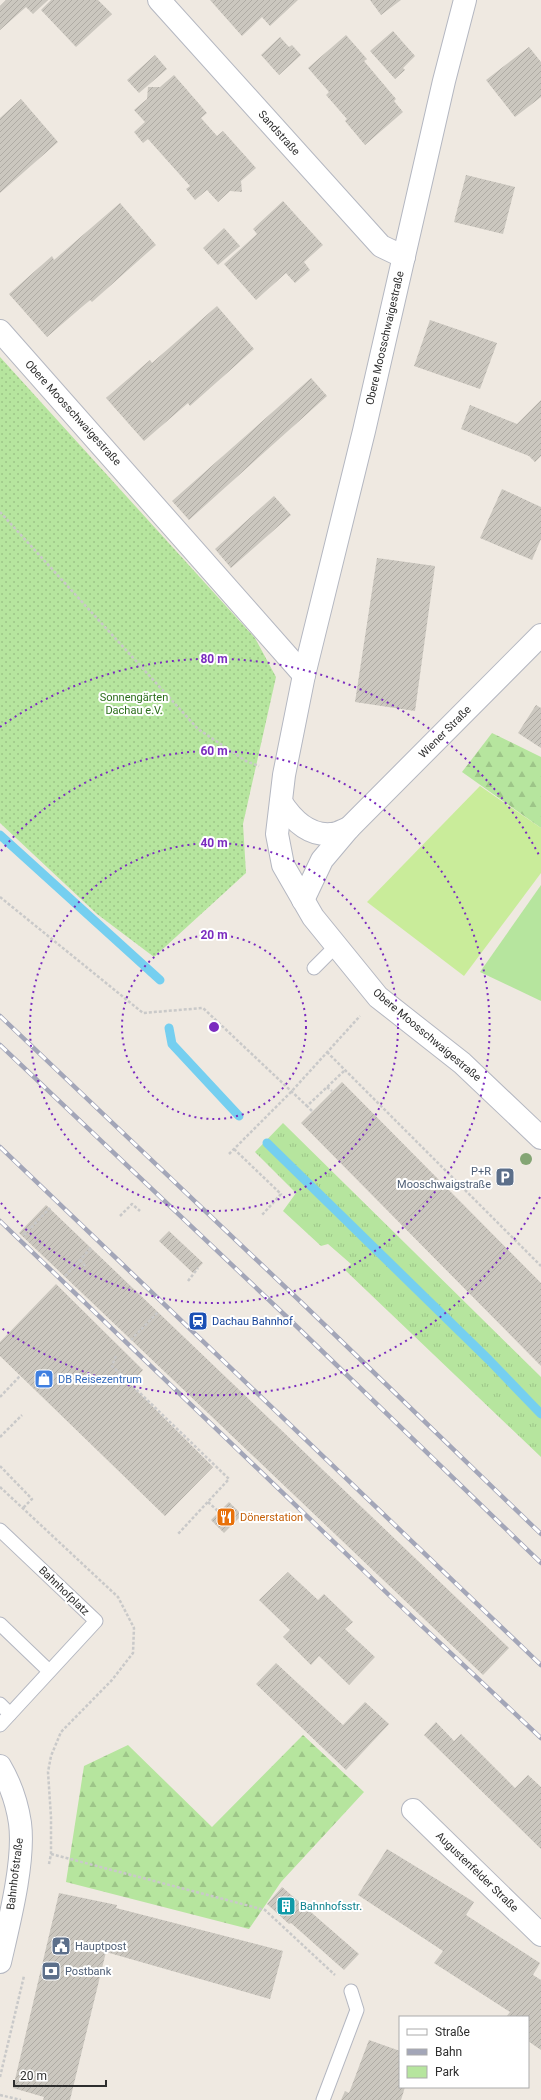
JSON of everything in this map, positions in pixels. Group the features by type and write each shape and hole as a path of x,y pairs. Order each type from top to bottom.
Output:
{"street":[{"name":"Sandstraße","path":"159,0 381,246 404,257"},
{"name":"Obere Moosschwaigestraße","path":"465,0 444,81 404,257 304,675 284,776 277,834 283,865 313,917 378,997 462,1063 541,1138"},
{"name":"Obere Moosschwaigestraße","path":"0,331 304,675"},
{"name":"Wiener Straße","path":"303,900 322,860 349,828 541,635"},
{"name":"Wiener Straße","path":"281,802 290,816 304,827 318,833 332,834 349,828"},
{"name":"Bahnhofstraße","path":"0,1766 15,1799 20,1822 21,1847 10,1919 0,1962"},
{"name":"Augustenfelder Straße","path":"413,1810 541,1935"}],"lane":[{"path":"314,968 336,946"},
{"name":"Bahnhofplatz","path":"0,1530 96,1621 0,1725"},
{"path":"0,1624 50,1671"},
{"path":"0,1704 10,1714"},
{"path":"323,2100 357,2010 351,1991"}],"path":[{"path":"0,512 198,729 246,761"},
{"path":"0,897 143,1013 203,1008 312,1112"},
{"path":"229,1154 291,1092 378,997"},
{"path":"327,1052 541,1266"},
{"path":"307,1106 345,1070"},
{"path":"327,1087 332,1091"},
{"path":"234,1149 282,1194 262,1215"},
{"path":"120,1216 132,1204 140,1211"},
{"path":"24,1235 38,1223 50,1208"},
{"path":"65,1276 91,1248"},
{"path":"80,1260 86,1267"},
{"path":"188,1281 198,1268"},
{"path":"131,1340 158,1312"},
{"path":"116,1356 112,1366 229,1479 178,1534"},
{"path":"0,1397 20,1376"},
{"path":"0,1437 22,1415"},
{"path":"0,1466 32,1499 22,1508"},
{"path":"0,1487 118,1597 134,1628 133,1653 112,1680 61,1732 51,1756 48,1772 51,1817 51,1854 48,1868"},
{"path":"208,1502 219,1512"},
{"path":"51,1854 265,1910 351,1991"},
{"path":"0,2077 25,1973"},
{"path":"0,2095 21,2100"}],"green space":[{"name":"Sonnengärten Dachau e.V.","path":"0,357 255,638 276,677 243,824 246,873 154,957 97,914 0,823"},
{"path":"492,733 541,757 541,828 462,772"},
{"path":"480,786 541,828 541,873 464,976 367,902"},
{"path":"541,885 541,1001 480,972"},
{"path":"283,1123 541,1377 541,1457 345,1270 351,1264 328,1244 321,1246 283,1211 296,1193 255,1152"},
{"path":"303,1735 364,1792 281,1882 249,1929 66,1882 84,1766 128,1745 212,1827"}],"building":[{"path":"6,0 48,0 33,14 26,7 0,30 0,6"},
{"path":"51,0 98,0 112,14 76,47 41,10"},
{"path":"210,0 298,0 270,26 262,17 242,36"},
{"path":"370,0 401,0 381,15"},
{"path":"393,31 415,56 403,68 405,70 395,79 370,51"},
{"path":"346,35 367,59 364,61 396,99 394,101 403,112 365,145 345,121 347,119 326,95 329,92 308,68"},
{"path":"280,37 289,47 292,45 301,55 279,75 261,55"},
{"path":"529,47 541,62 541,97 515,117 486,80"},
{"path":"155,55 167,69 139,93 127,80"},
{"path":"174,75 207,113 201,118 217,136 223,131 256,168 241,181 242,192 230,191 218,202 207,190 195,200 186,189 190,186 148,139 143,143 134,132 145,122 134,110 147,99 148,87 160,87"},
{"path":"21,99 58,142 0,193 0,118"},
{"path":"466,175 515,187 503,234 454,222"},
{"path":"283,201 323,245 304,262 310,270 295,283 286,273 256,300 224,264 257,234 253,229"},
{"path":"120,203 156,245 92,302 90,300 47,337 9,294 52,256 54,260"},
{"path":"224,228 240,246 218,265 203,248"},
{"path":"217,306 254,349 190,406 188,403 144,441 106,398 150,360 152,363"},
{"path":"430,320 497,343 480,389 414,366"},
{"path":"311,378 327,396 189,520 172,501"},
{"path":"541,400 541,456 535,462 529,456 461,429 470,405 517,424"},
{"path":"502,489 541,507 541,539 532,560 480,538"},
{"path":"274,496 291,515 231,568 215,549"},
{"path":"377,558 435,566 415,711 355,702"},
{"path":"536,705 541,708 541,748 518,733"},
{"path":"342,1082 541,1283 541,1366 301,1123"},
{"path":"46,1205 509,1648 483,1675 19,1233"},
{"path":"169,1231 203,1263 193,1273 159,1241"},
{"path":"56,1284 143,1370 130,1384 213,1467 165,1516 0,1356 0,1342"},
{"name":"Dönerstation","path":"229,1502 242,1515 224,1533 211,1520"},
{"path":"288,1572 318,1600 324,1594 353,1622 345,1629 375,1657 349,1685 319,1656 311,1665 283,1637 290,1630 259,1600"},
{"path":"276,1663 343,1725 365,1702 389,1724 346,1770 256,1684"},
{"path":"436,1722 454,1741 461,1734 515,1788 528,1775 541,1787 541,1849 424,1735"},
{"path":"387,1849 474,1902 466,1915 540,1963 533,1975 541,1980 541,2050 529,2042 529,2016 507,2016 510,2012 434,1963 443,1951 358,1895"},
{"path":"282,1887 359,1954 344,1970 267,1904"},
{"path":"59,1893 117,1905 116,1908 283,1951 270,1999 106,1952 70,2100 43,2100 44,2097 13,2088"},
{"path":"369,2040 399,2051 399,2088 405,2088 401,2100 341,2100 345,2091 349,2093"}],"waterway":[{"path":"0,835 160,980"},
{"path":"169,1028 172,1044 239,1116"},
{"path":"267,1143 489,1360 541,1414"}],"railway":[{"path":"0,1016 302,1303 541,1534"},
{"path":"0,1045 289,1319 541,1563"},
{"path":"0,1147 541,1665"},
{"path":"0,1221 390,1596 541,1738"}],"place":[{"name":"P+R Mooschwaigstraße","path":"505,1177"},
{"name":"Dachau Bahnhof","path":"198,1321"},
{"name":"DB Reisezentrum","path":"44,1379"},
{"name":"Dönerstation","path":"226,1517"},
{"name":"Bahnhofsstr.","path":"286,1906"},
{"name":"Hauptpost","path":"61,1946"},
{"name":"Postbank","path":"51,1971"}]}
